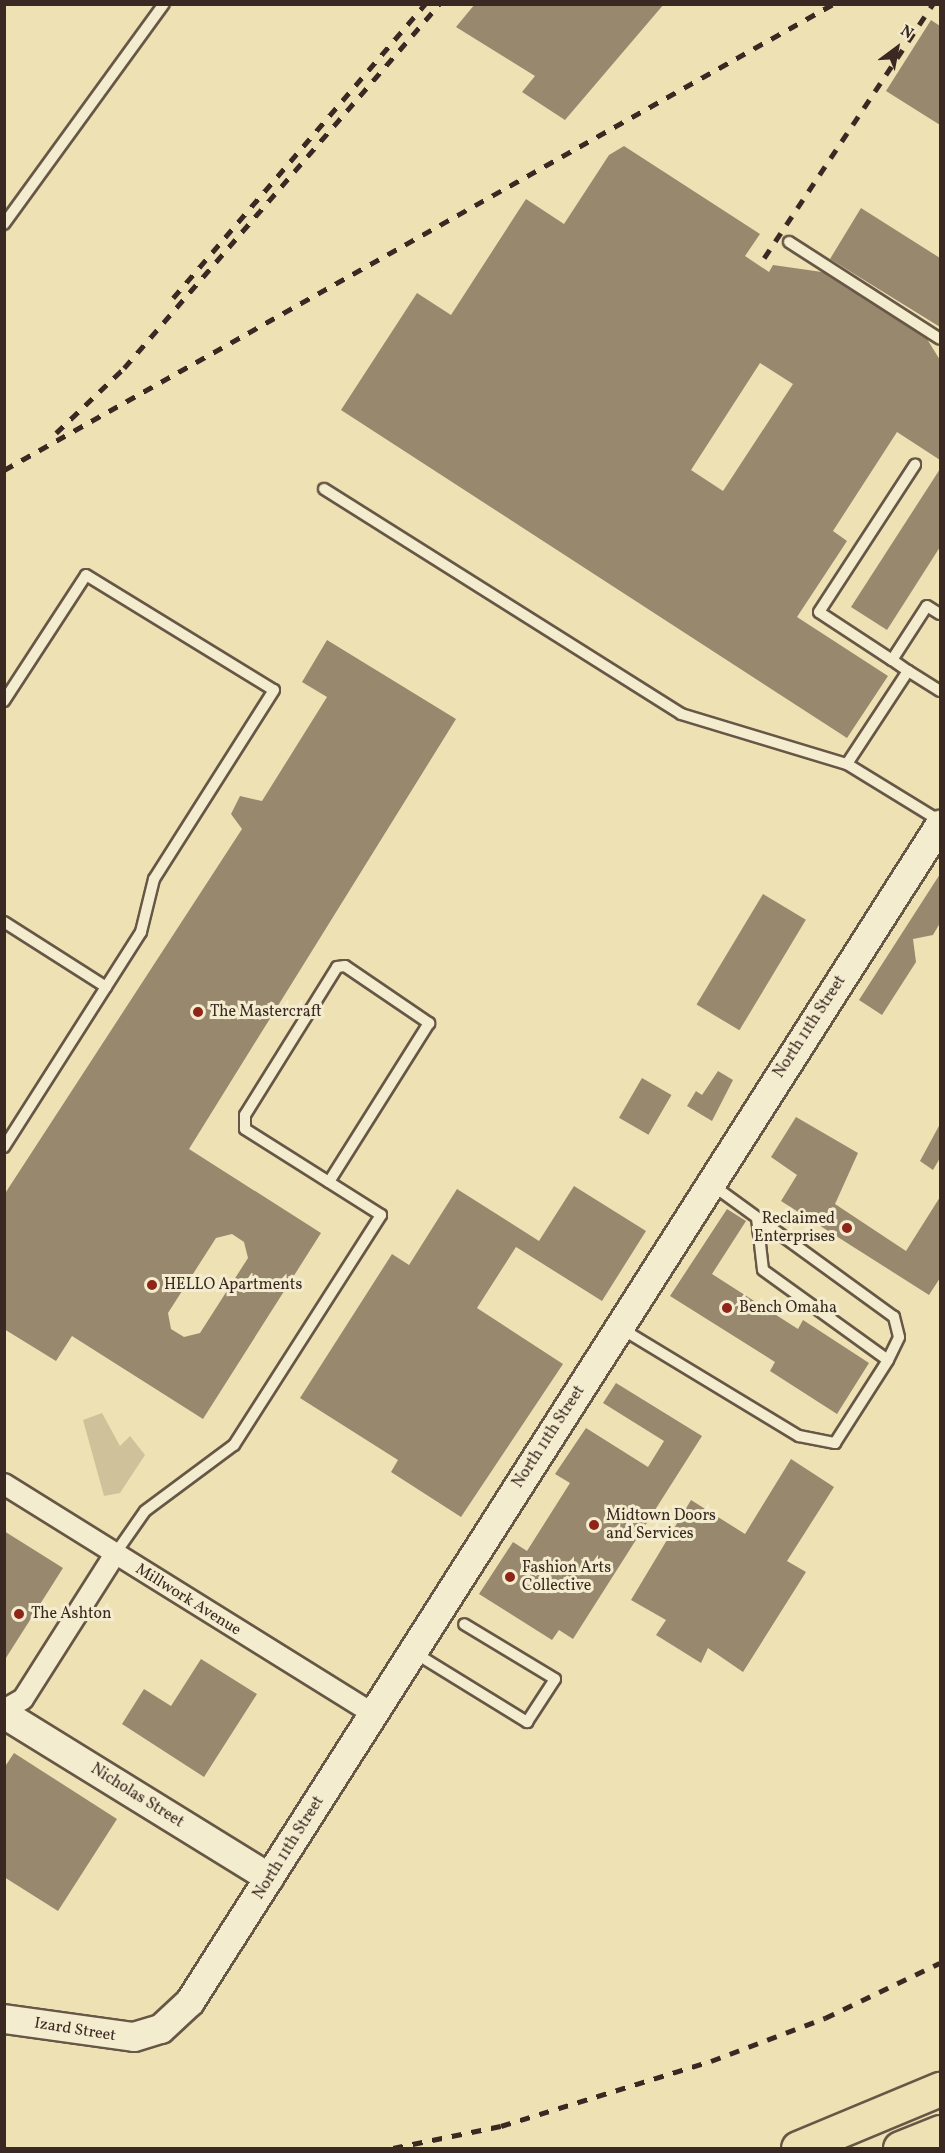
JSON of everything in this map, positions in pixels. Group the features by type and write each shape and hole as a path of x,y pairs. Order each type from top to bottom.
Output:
{"highway":[{"path":"798,2148 940,2089"},
{"path":"900,2148 940,2132"}],"street":[{"name":"North 11th Street","path":"145,2035 170,2023 190,2002 710,1184 940,828"},
{"name":"Millwork Avenue","path":"4,1484 373,1714"},
{"path":"4,1712 23,1699 115,1554"},
{"name":"Nicholas Street","path":"4,1712 270,1878"},
{"name":"Izard Street","path":"4,2019 117,2037 145,2035"}],"lane":[{"path":"4,224 164,4"},
{"path":"789,242 940,339"},
{"path":"915,465 819,612 940,691"},
{"path":"324,489 681,714 847,764 940,828"},
{"path":"4,701 86,574 274,690 154,879 141,932 4,1147"},
{"path":"892,660 927,606 940,614"},
{"path":"847,764 908,671"},
{"path":"4,922 106,987"},
{"path":"115,1554 145,1511 234,1445 381,1215 245,1129 245,1115 338,967 345,966 429,1023 329,1182"},
{"path":"619,1328 799,1436 836,1443 888,1360 899,1337 894,1317 710,1184"},
{"path":"757,1218 763,1270 888,1360"},
{"path":"412,1651 528,1722 555,1679 464,1624"}],"shaded area":[{"path":"102,1413 120,1446 130,1436 145,1455 120,1493 104,1496 83,1420"}],"building":[{"path":"475,4 664,4 565,120 522,92 535,76 456,27"},
{"path":"931,20 940,26 940,125 886,91"},
{"path":"624,146 760,234 745,256 769,272 773,265 822,272 927,339 940,360 940,460 897,432 833,531 847,541 797,617 888,676 847,738 341,410 417,293 451,315 526,199 564,224 609,155","holes":["760,363 793,384 723,491 691,470"]},
{"path":"861,208 940,258 940,327 830,259"},
{"path":"940,469 940,547 887,630 851,607"},
{"name":"The Mastercraft","path":"327,640 456,719 189,1149 321,1233 203,1419 72,1336 56,1361 4,1329 4,1195 242,829 231,814 240,796 262,801 327,697 302,682","holes":["232,1234 244,1242 248,1258 200,1333 184,1337 171,1329 168,1313 216,1238"]},
{"path":"940,874 940,923 933,935 913,939 916,962 882,1015 859,1000"},
{"path":"763,894 806,920 739,1030 697,1005"},
{"path":"718,1071 733,1080 712,1121 687,1106 696,1091 702,1095"},
{"path":"642,1078 671,1095 648,1135 619,1118"},
{"name":"Reclaimed Enterprises","path":"796,1117 858,1153 835,1204 906,1251 940,1197 940,1278 929,1295 781,1201 797,1175 771,1157"},
{"path":"940,1124 940,1158 933,1170 920,1161"},
{"path":"574,1186 646,1231 602,1301 516,1247 477,1308 563,1364 461,1517 391,1472 398,1460 300,1398 392,1254 409,1265 457,1189 539,1241"},
{"name":"Bench Omaha","path":"727,1209 746,1221 712,1274 798,1329 803,1320 869,1363 837,1414 770,1371 775,1362 670,1296"},
{"path":"616,1383 702,1436 573,1639 559,1630 552,1640 479,1594 513,1542 527,1551 570,1483 555,1474 586,1428 648,1467 664,1441 603,1403"},
{"path":"791,1459 834,1487 787,1561 806,1572 743,1672 708,1648 701,1663 656,1635 666,1620 631,1600 691,1500 745,1534"},
{"name":"The Ashton","path":"4,1531 63,1568 4,1661"},
{"path":"201,1659 257,1694 204,1777 122,1724 144,1689 171,1706"},
{"path":"14,1753 117,1819 58,1911 4,1877 4,1768"}],"railway":[{"path":"173,298 425,4"},
{"path":"56,433 124,368 439,4"},
{"path":"4,470 833,4"},
{"path":"764,258 933,4"},
{"path":"393,2148 501,2126 711,2061 825,2018 940,1963"}],"place":[{"name":"The Mastercraft","path":"198,1012"},
{"name":"Reclaimed Enterprises","path":"847,1228"},
{"name":"HELLO Apartments","path":"152,1285"},
{"name":"Bench Omaha","path":"727,1308"},
{"name":"Midtown Doors and Services","path":"594,1525"},
{"name":"Fashion Arts Collective","path":"510,1577"},
{"name":"The Ashton","path":"19,1614"}]}
